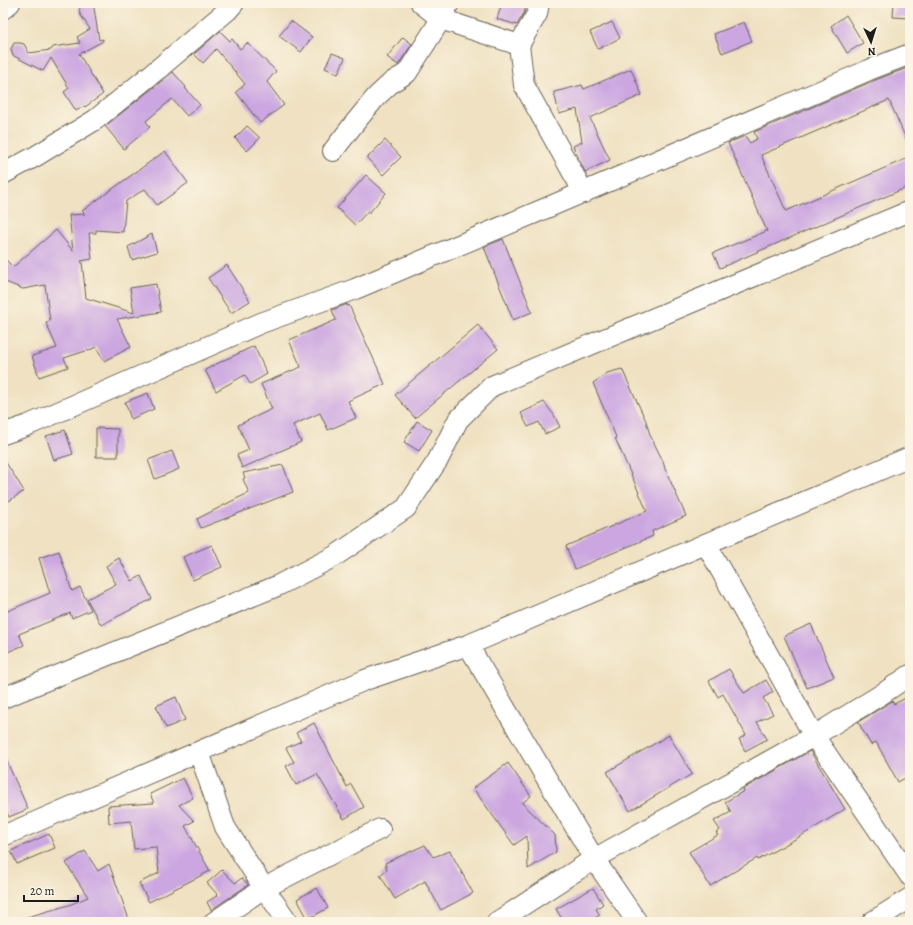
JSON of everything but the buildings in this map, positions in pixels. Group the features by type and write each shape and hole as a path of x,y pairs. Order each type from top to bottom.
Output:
{"street":[{"path":"3,9 10,3"},
{"path":"3,174 95,120 158,69 228,10 234,3"},
{"path":"421,3 445,11 519,45"},
{"path":"539,3 537,14 519,45 524,85 584,193"},
{"path":"333,151 376,97 392,82 407,73 445,11"},
{"path":"3,434 26,426 261,323 355,289 584,193 869,70 910,54"},
{"path":"3,698 277,586 335,556 406,508 438,460 458,420 492,386 910,211"},
{"path":"3,836 365,680 468,645 910,457"},
{"path":"706,544 814,736 910,876"},
{"path":"468,645 594,859 637,922"},
{"path":"497,922 594,859 814,736 910,676"},
{"path":"199,752 225,827 264,888 288,922"},
{"path":"214,922 264,888 380,829"},
{"path":"872,922 910,898"}]}
